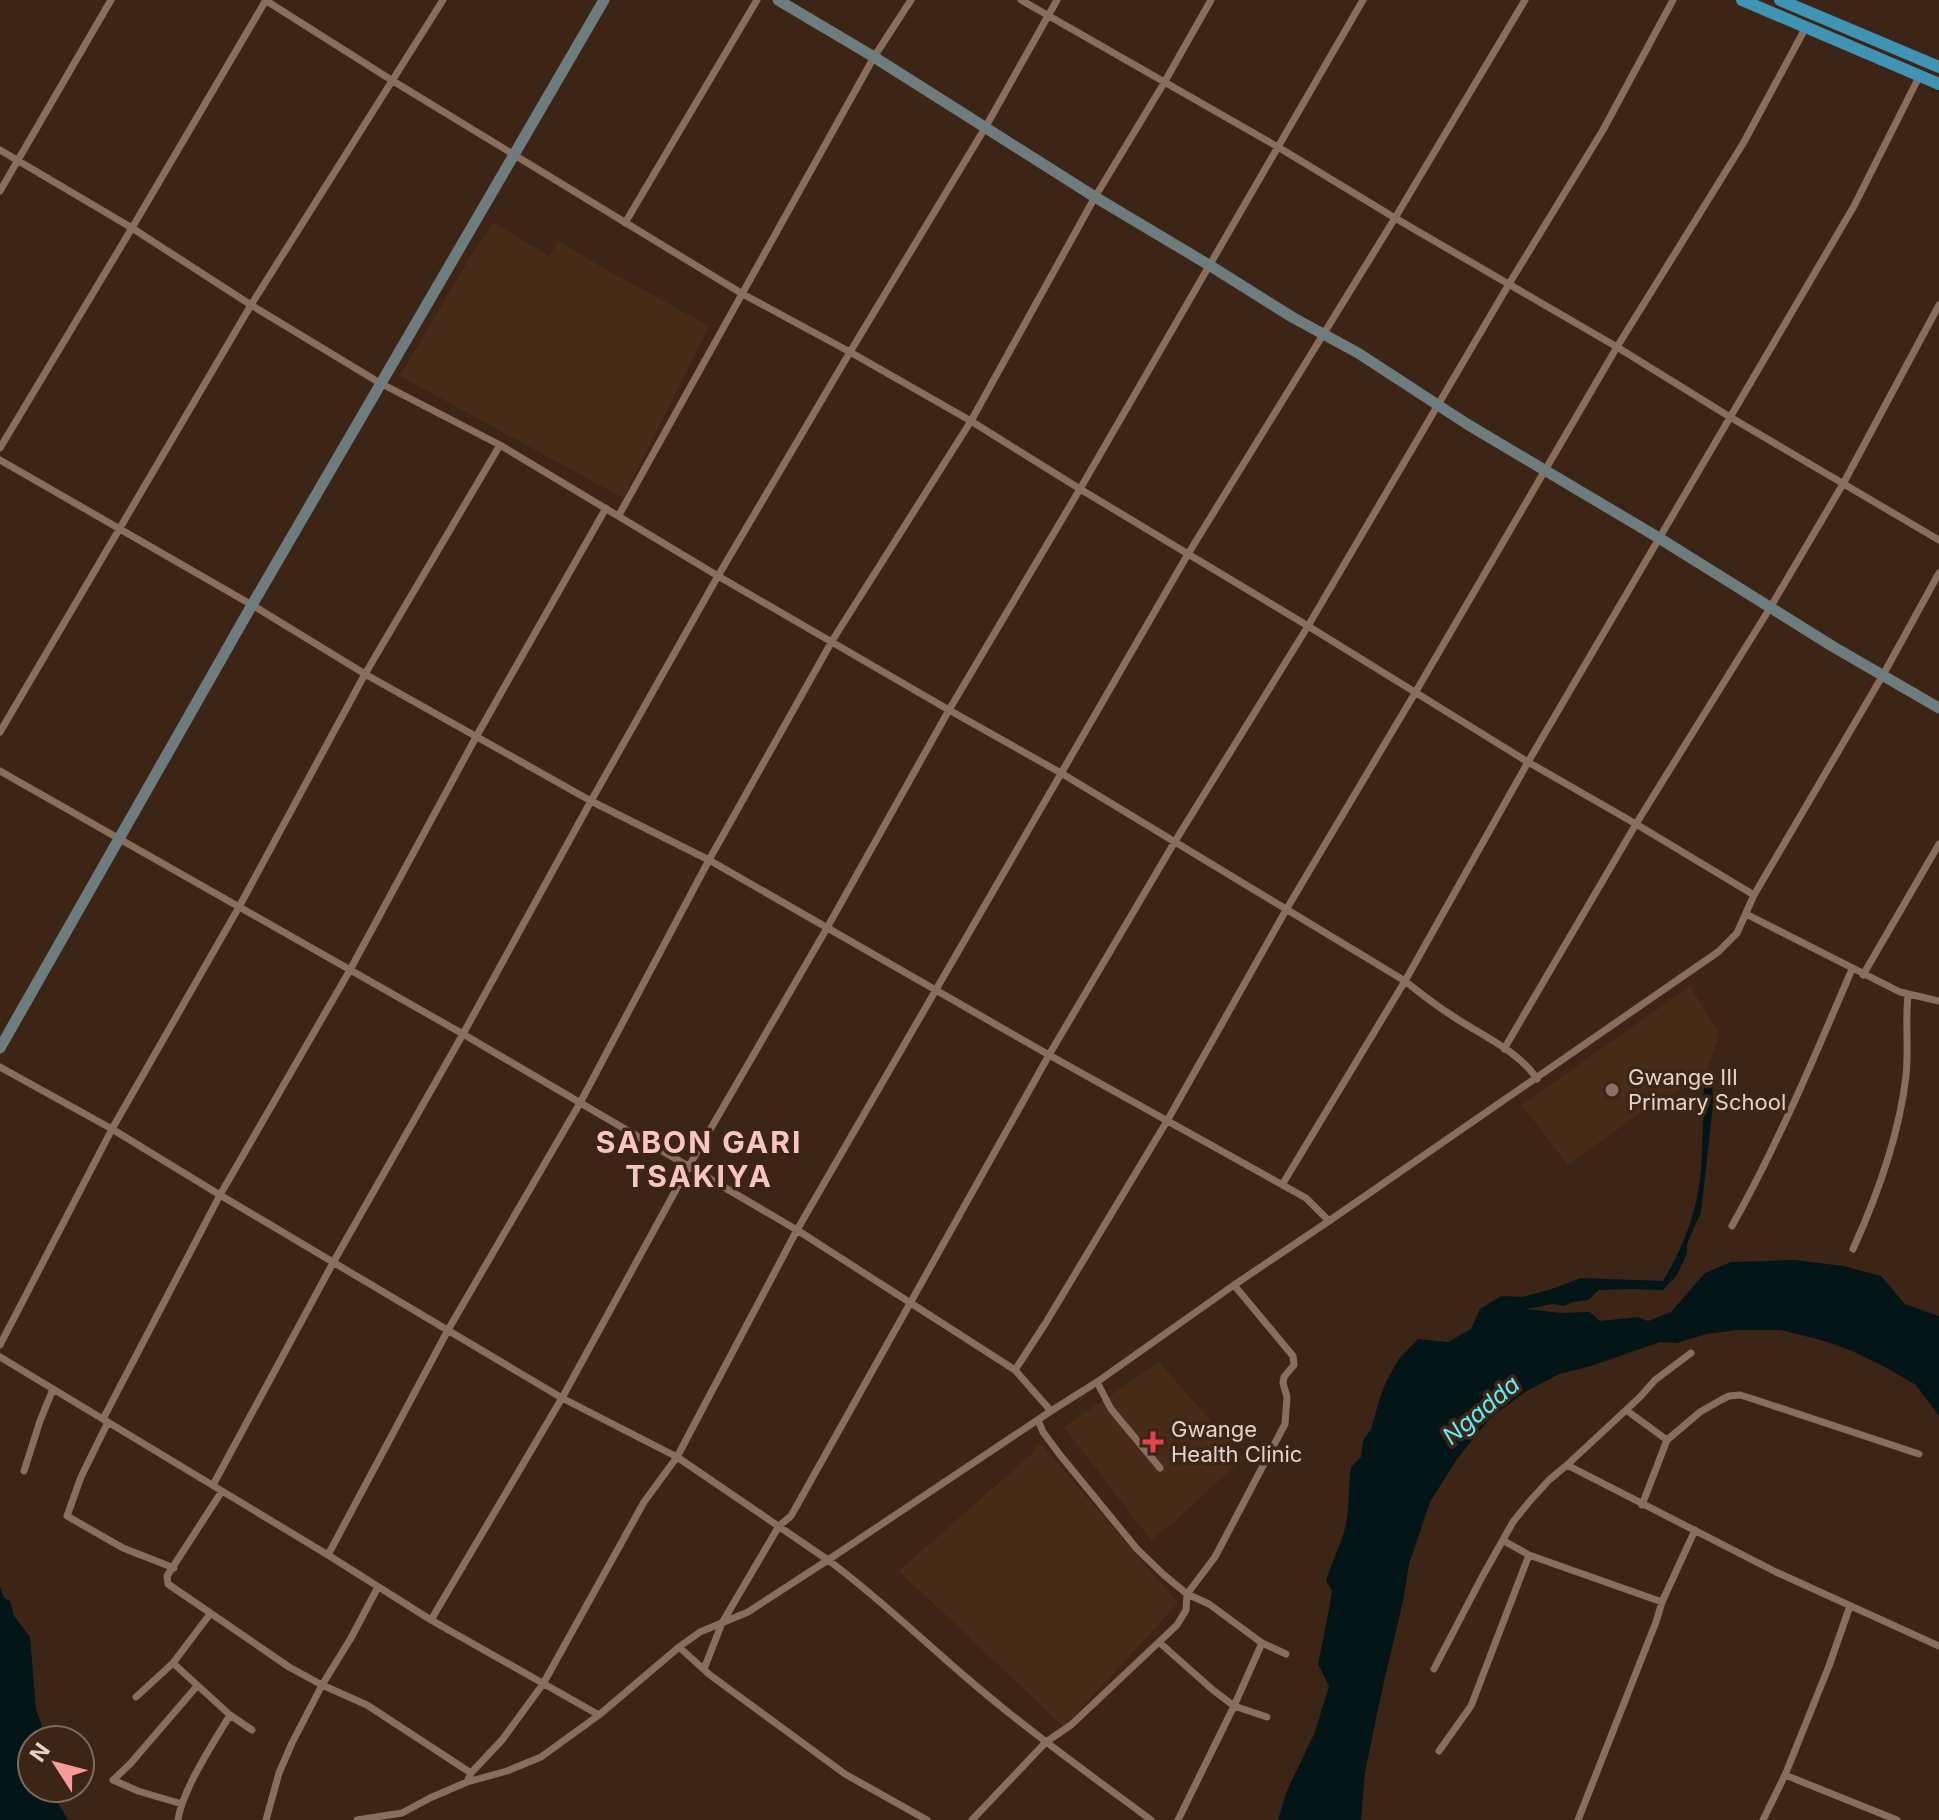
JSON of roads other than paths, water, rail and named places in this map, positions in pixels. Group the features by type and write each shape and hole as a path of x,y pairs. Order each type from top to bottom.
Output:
{"highway":[{"path":"1742,0 1939,84"},
{"path":"1780,0 1939,67"}],"main road":[{"path":"0,1048 252,605 604,0"},
{"path":"778,0 1095,197 1358,353 1437,406 1939,708"}],"street":[{"path":"0,191 111,0"},
{"path":"0,448 265,0 741,293 971,421 1528,762 1754,895"},
{"path":"0,732 251,305 443,0"},
{"path":"625,223 757,0"},
{"path":"619,515 874,57 911,0"},
{"path":"1021,0 1278,147 1939,540"},
{"path":"213,1485 334,1261 718,576 985,128 1057,0"},
{"path":"328,1555 448,1330 580,1103 709,860 832,641 971,421 1095,197 1211,0"},
{"path":"431,1620 562,1398 689,1166 949,710 1363,0"},
{"path":"467,1782 543,1684 644,1502 677,1457 797,1230 1188,554 1525,0"},
{"path":"704,1669 722,1623 779,1526 791,1516 1049,1055 1603,130 1673,0"},
{"path":"1015,1370 1167,1121 1286,910 1617,347 1744,142 1806,27"},
{"path":"1282,1185 1405,981 1528,762 1854,206 1920,75"},
{"path":"0,150 132,228 380,383 500,445 718,576 1061,773 1405,981 1530,1068 1537,1079"},
{"path":"1504,1049 1636,824 1843,484 1939,305"},
{"path":"0,1345 112,1129 239,907 365,674 500,445"},
{"path":"0,460 476,737 591,801 709,860 935,991 1306,1198 1329,1221"},
{"path":"174,1568 123,1548 67,1516 81,1477 105,1420 220,1195 350,970 476,737 606,508"},
{"path":"361,1819 402,1813 467,1782 541,1757 599,1715 700,1632 748,1612 1097,1382 1718,952 1737,933 1754,895 1939,573"},
{"path":"0,771 463,1034 797,1230 1015,1370 1051,1411"},
{"path":"1863,975 1939,844"},
{"path":"1746,914 1863,975 1908,995 1939,1001"},
{"path":"1732,1226 1784,1124 1852,969"},
{"path":"1853,1249 1884,1173 1902,1109 1908,995"},
{"path":"0,1067 112,1129 562,1398 677,1457 851,1577 969,1680 1151,1820"},
{"path":"972,1820 1046,1742 1071,1725 1177,1625 1186,1610 1187,1594 1215,1557 1285,1424 1287,1397 1283,1383 1294,1365 1293,1356 1234,1285"},
{"path":"1434,1669 1513,1522 1529,1502 1655,1380 1691,1353"},
{"path":"0,1357 431,1620 599,1715"},
{"path":"1097,1382 1111,1409 1160,1468"},
{"path":"24,1471 53,1389"},
{"path":"1642,1505 1667,1440 1700,1412 1729,1396 1740,1395 1919,1454"},
{"path":"1626,1410 1667,1440"},
{"path":"1038,1420 1060,1455 1137,1549 1187,1594 1209,1604 1262,1643 1286,1654"},
{"path":"1567,1465 1776,1572 1939,1646"},
{"path":"222,1491 167,1576 168,1584 289,1667 367,1705 471,1773"},
{"path":"1578,1820 1662,1602 1695,1530"},
{"path":"1504,1541 1529,1555 1662,1602"},
{"path":"1439,1751 1471,1706 1529,1555"},
{"path":"266,1820 279,1773 292,1743 378,1587"},
{"path":"1763,1820 1785,1775 1850,1606"},
{"path":"136,1697 173,1663 210,1614"},
{"path":"1160,1643 1234,1706 1267,1717"},
{"path":"1178,1820 1262,1643"},
{"path":"679,1647 845,1774 927,1820"},
{"path":"173,1663 230,1715 252,1730"},
{"path":"182,1804 113,1780 197,1686"},
{"path":"178,1820 182,1804 230,1715"},
{"path":"1785,1775 1897,1820"}],"water":[{"name":"Ngadda","path":"1707,1074 1712,1080 1713,1106 1701,1212 1677,1275 1663,1290 1599,1290 1588,1300 1564,1306 1553,1304 1526,1309 1590,1312 1600,1321 1638,1317 1648,1321 1671,1312 1705,1273 1731,1262 1795,1260 1843,1266 1881,1276 1905,1304 1939,1316 1939,1416 1916,1385 1887,1368 1852,1351 1781,1330 1737,1330 1706,1334 1677,1343 1660,1342 1559,1374 1525,1392 1490,1418 1457,1459 1430,1502 1409,1564 1365,1772 1361,1820 1278,1820 1286,1793 1315,1732 1329,1686 1318,1664 1332,1590 1326,1581 1346,1524 1351,1467 1361,1457 1363,1441 1371,1429 1389,1376 1399,1359 1418,1339 1448,1342 1471,1329 1480,1309 1501,1296 1522,1297 1581,1278 1663,1281 1686,1236 1697,1199"},
{"path":"0,1586 4,1598 10,1601 14,1616 30,1637 36,1710 41,1724 16,1724 16,1804 58,1804 68,1820 0,1820"}],"place":[{"name":"Gwange III Primary School","path":"1612,1090"},
{"name":"Gwange Health Clinic","path":"1153,1442"}],"district":[{"name":"SABON GARI TSAKIYA","path":"699,1159"}]}
